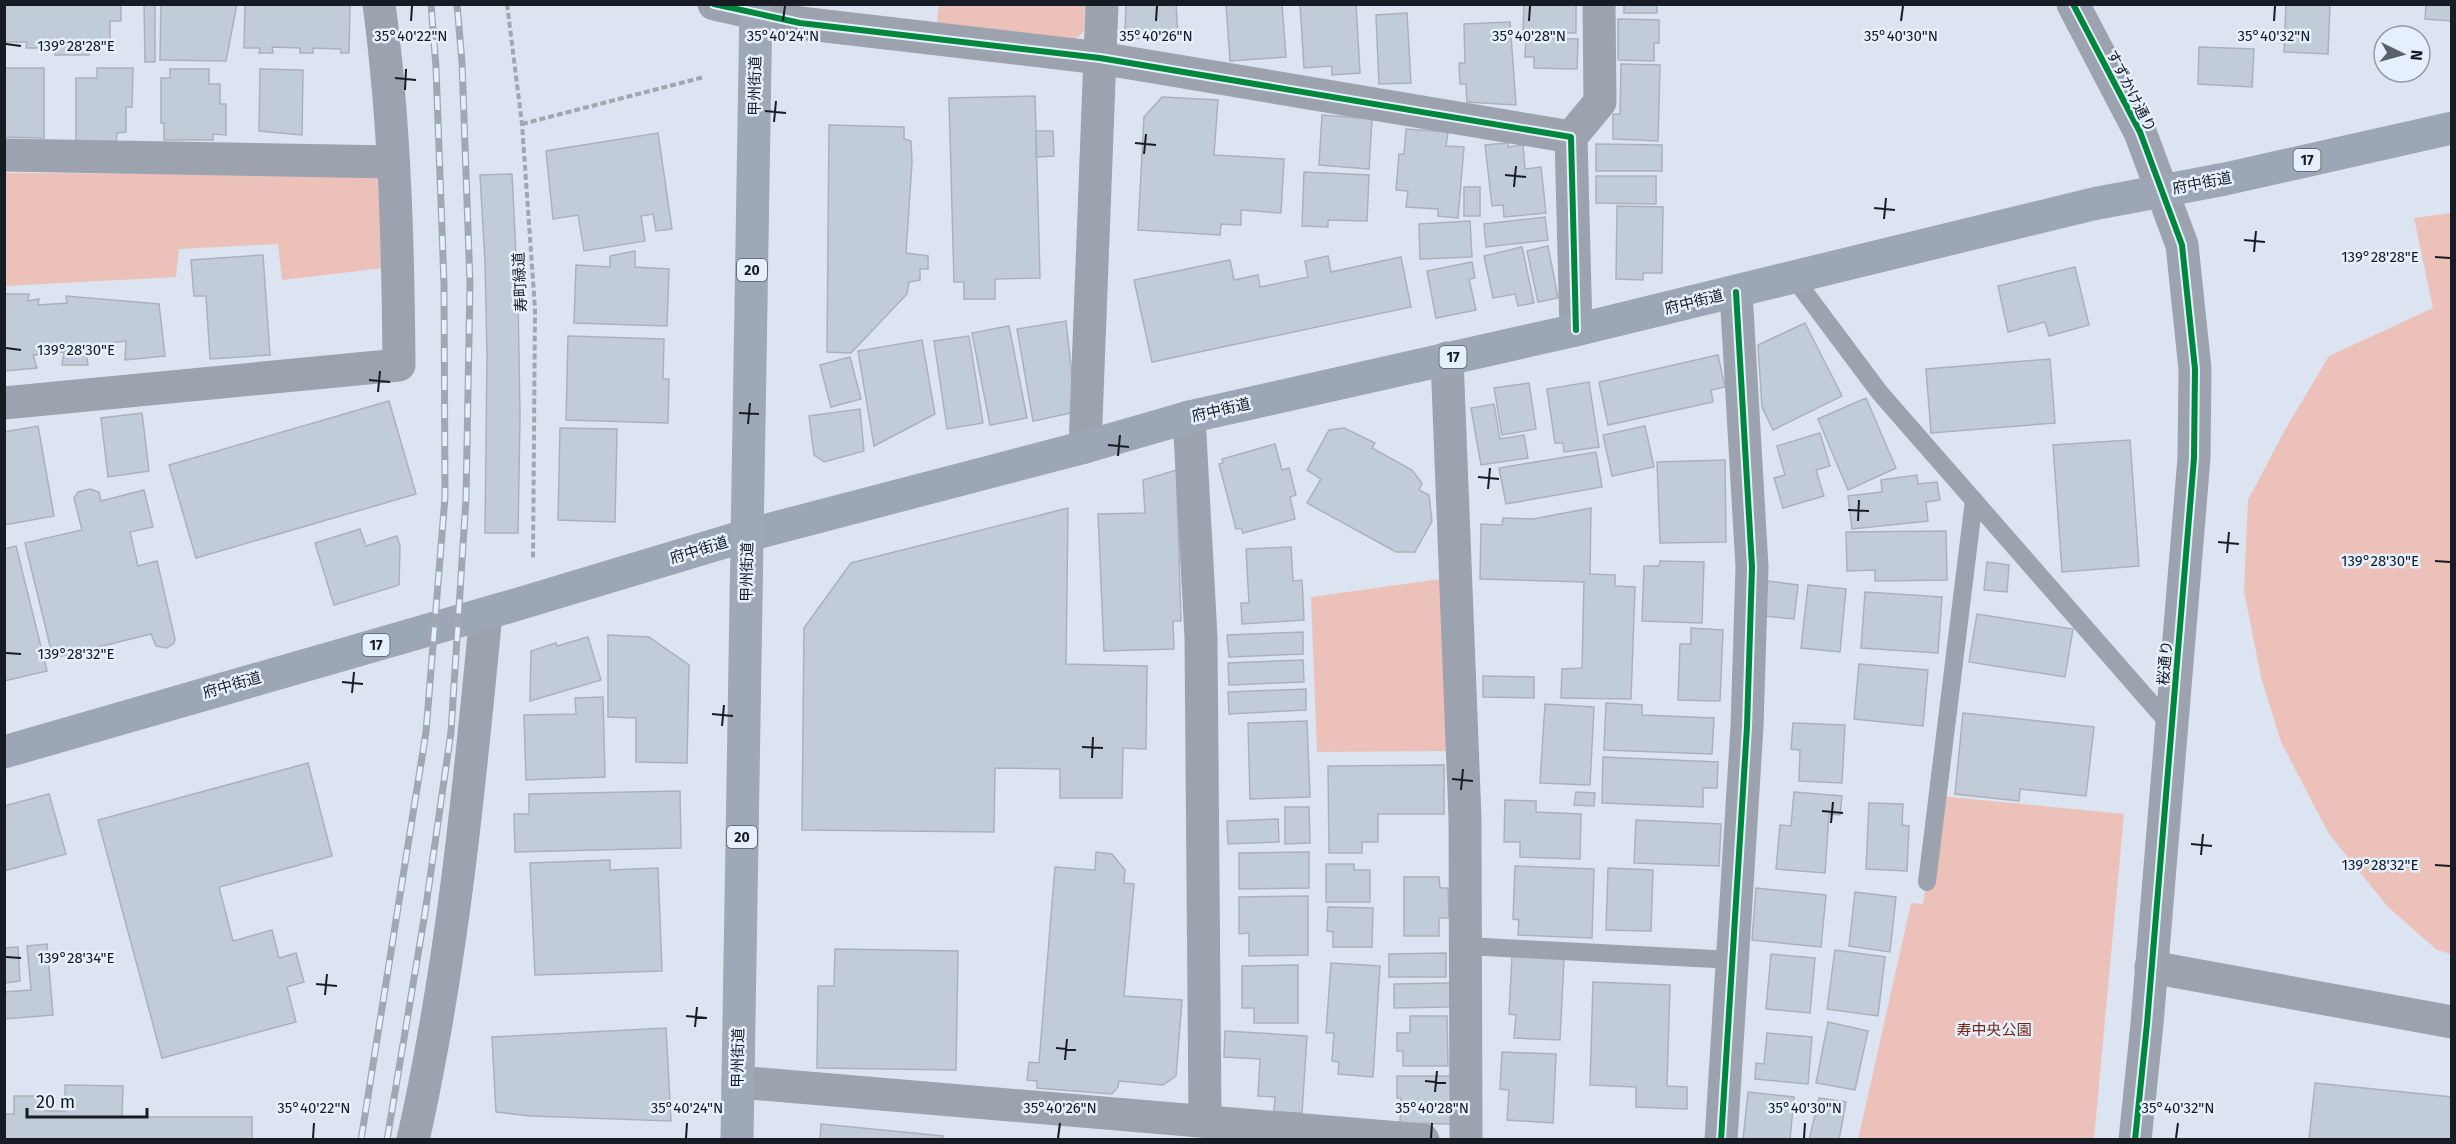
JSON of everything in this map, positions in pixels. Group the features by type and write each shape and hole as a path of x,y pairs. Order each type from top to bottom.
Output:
{"highway":[{"name":"甲州街道","path":"737,1140 756,9"}],"main road":[{"name":"府中街道","path":"4,752 486,614 747,535 1085,447 1189,417 1576,330 2093,204 2225,179 2451,128"}],"street":[{"path":"4,403 399,365 393,162 388,68 380,4"},
{"path":"714,4 756,9 800,23 1101,58 1570,137"},
{"path":"1085,447 1102,4"},
{"path":"1576,330 1570,137 1600,102 1599,4"},
{"name":"すずかけ通り","path":"2073,4 2140,132 2162,191"},
{"path":"4,155 393,162"},
{"name":"桜通り","path":"2135,1140 2194,458 2195,369 2182,245 2162,191"},
{"path":"1721,1140 1747,727 1752,567 1736,292"},
{"path":"1447,358 1465,818 1466,1140"},
{"path":"1189,417 1201,637 1205,1120"},
{"path":"413,1140 424,1094 459,871 486,614"},
{"path":"2151,968 2451,1022"},
{"path":"738,1082 1423,1140"}],"lane":[{"path":"1794,278 1880,393 2172,727"},
{"path":"1927,882 1974,500"},
{"path":"1466,946 1733,960"}],"path":[{"path":"522,124 704,77"}],"green space":[{"path":"939,5 1085,5 1084,31 1072,43 937,25"},
{"path":"5,173 377,175 384,268 282,280 278,244 179,249 176,277 5,286"},
{"path":"2452,213 2451,954 2437,950 2388,907 2329,834 2281,742 2261,677 2244,591 2248,500 2286,428 2329,356 2433,308 2414,218"},
{"path":"1441,579 1450,751 1317,752 1311,597"},
{"name":"寿中央公園","path":"1939,796 2124,814 2094,1139 1858,1140 1911,903 1923,904"}],"building":[{"path":"4,4 121,4 121,21 110,21 110,43 89,43 89,55 55,55 55,48 26,48 27,42 4,42"},
{"path":"144,4 155,4 155,62 145,62"},
{"path":"161,4 237,4 226,61 160,60"},
{"path":"245,4 350,4 349,53 341,53 341,49 313,48 313,53 300,53 300,48 272,47 273,53 259,53 260,48 244,48"},
{"path":"1126,4 1176,4 1178,36 1132,39 1125,30"},
{"path":"1226,4 1282,4 1286,57 1230,61"},
{"path":"1300,4 1356,4 1360,73 1332,75 1332,66 1304,68"},
{"path":"1524,4 1576,4 1576,33 1523,32"},
{"path":"1624,4 1657,4 1657,13 1624,13"},
{"path":"2286,4 2330,4 2328,54 2284,52"},
{"path":"2426,4 2452,4 2452,21 2425,19"},
{"path":"1407,13 1411,83 1379,84 1376,15"},
{"path":"1618,19 1659,20 1659,43 1654,43 1654,61 1618,60"},
{"path":"1510,22 1516,105 1467,102 1466,84 1460,84 1459,63 1465,63 1464,24"},
{"path":"1526,38 1578,39 1577,69 1534,68 1534,57 1525,57"},
{"path":"2199,47 2254,49 2252,87 2198,84"},
{"path":"1621,64 1660,65 1658,141 1613,139 1613,114 1620,114"},
{"path":"4,68 44,68 44,138 4,137"},
{"path":"97,68 133,68 132,107 126,107 126,132 117,133 116,144 76,143 76,78 97,78"},
{"path":"170,69 209,69 209,84 220,84 220,104 226,104 226,135 213,134 213,140 164,140 164,123 161,123 161,78 170,78"},
{"path":"260,69 303,70 302,135 259,131"},
{"path":"1035,96 1040,278 995,279 995,299 964,299 964,282 954,282 949,98"},
{"path":"1162,97 1218,100 1214,155 1284,159 1281,213 1241,210 1241,225 1221,224 1220,235 1138,230 1144,117"},
{"path":"1322,115 1372,119 1369,169 1319,165"},
{"path":"829,125 904,127 904,139 911,141 912,162 906,253 928,256 928,269 920,269 920,280 909,282 907,294 851,353 827,352"},
{"path":"1406,129 1448,132 1446,146 1464,147 1458,218 1438,216 1438,209 1406,207 1408,191 1396,190 1399,154 1404,154"},
{"path":"1036,131 1053,131 1054,156 1036,157"},
{"path":"658,133 672,229 656,231 653,214 641,216 645,241 584,251 578,215 553,219 546,151"},
{"path":"1508,143 1508,147 1523,145 1525,169 1541,167 1546,213 1504,217 1503,205 1492,206 1485,145"},
{"path":"1596,144 1662,145 1662,171 1596,171"},
{"path":"1304,172 1369,175 1367,221 1328,220 1328,227 1302,226"},
{"path":"512,174 518,296 520,416 518,533 485,533 487,355 480,175"},
{"path":"1596,176 1656,176 1656,204 1596,203"},
{"path":"1464,187 1480,187 1480,216 1464,216"},
{"path":"1617,206 1663,207 1662,273 1643,273 1643,280 1616,279"},
{"path":"1545,217 1548,240 1486,247 1484,224"},
{"path":"1470,221 1472,257 1420,259 1419,224"},
{"path":"1548,246 1558,298 1538,302 1527,251"},
{"path":"1522,247 1534,303 1518,306 1515,294 1493,298 1484,256"},
{"path":"635,251 635,267 669,269 667,326 574,323 576,265 610,267 610,256"},
{"path":"263,255 270,355 210,359 206,296 194,296 191,260"},
{"path":"1328,256 1331,272 1401,257 1411,307 1152,362 1134,280 1230,260 1234,280 1258,275 1260,287 1308,277 1305,261"},
{"path":"1472,262 1475,278 1469,279 1476,310 1436,318 1427,271"},
{"path":"2075,267 2089,325 2049,336 2045,322 2008,332 1998,286"},
{"path":"4,294 29,294 28,301 39,299 38,305 67,303 66,296 159,304 165,356 125,360 126,341 85,346 88,365 62,365 64,352 33,355 37,368 4,371"},
{"path":"1066,321 1076,412 1033,421 1017,329"},
{"path":"1805,323 1842,396 1773,430 1762,407 1758,345"},
{"path":"1009,326 1027,418 990,425 972,333"},
{"path":"568,336 664,339 663,379 669,379 668,423 566,420"},
{"path":"969,336 983,423 947,429 934,341"},
{"path":"922,340 935,414 874,446 858,351"},
{"path":"1718,355 1725,387 1711,390 1713,402 1608,425 1599,382"},
{"path":"850,357 861,399 831,407 820,365"},
{"path":"2050,359 2055,423 1931,433 1926,369"},
{"path":"1589,382 1599,447 1564,452 1563,443 1555,443 1547,389"},
{"path":"1529,383 1536,429 1502,435 1494,388"},
{"path":"1866,398 1896,468 1848,490 1818,419"},
{"path":"389,401 416,494 196,558 169,465"},
{"path":"1494,404 1500,439 1524,435 1528,458 1481,465 1471,408"},
{"path":"860,409 864,451 824,462 814,455 809,416"},
{"path":"142,413 149,471 108,477 101,418"},
{"path":"38,426 54,516 4,525 4,432"},
{"path":"1645,426 1654,467 1612,476 1603,435"},
{"path":"560,428 617,429 615,522 558,520"},
{"path":"1344,428 1375,443 1372,448 1412,470 1422,483 1419,490 1429,495 1432,521 1415,552 1396,552 1307,503 1321,479 1307,470 1329,430"},
{"path":"1820,433 1830,466 1816,470 1824,496 1783,508 1774,478 1785,475 1777,446"},
{"path":"2130,440 2139,566 2062,572 2053,445"},
{"path":"1275,444 1282,470 1289,468 1296,495 1290,497 1295,519 1243,533 1241,528 1236,529 1219,464 1223,463 1222,459"},
{"path":"1596,452 1602,487 1506,504 1499,468"},
{"path":"1725,460 1726,542 1660,543 1657,462"},
{"path":"1180,469 1177,492 1181,621 1173,621 1174,649 1104,651 1098,514 1145,513 1143,480"},
{"path":"1917,475 1918,484 1937,482 1940,500 1926,502 1928,521 1852,529 1848,496 1882,492 1881,480"},
{"path":"90,489 99,492 101,501 144,490 153,527 130,532 138,566 157,561 175,639 174,643 167,648 156,646 151,634 53,658 25,543 82,530 74,498 78,492"},
{"path":"1068,508 1066,664 1147,666 1146,749 1123,748 1122,798 1060,798 1060,769 995,768 994,832 802,830 804,628 851,563"},
{"path":"1591,508 1590,574 1615,575 1615,586 1635,587 1631,699 1561,698 1562,669 1582,668 1584,582 1480,579 1481,524 1502,525 1503,518 1533,519"},
{"path":"360,529 366,546 397,536 400,546 399,585 334,605 315,543"},
{"path":"1946,531 1947,580 1875,581 1875,570 1847,571 1846,532"},
{"path":"16,546 47,671 4,681 4,549"},
{"path":"1291,547 1293,581 1302,580 1304,620 1242,624 1241,603 1249,603 1246,549"},
{"path":"1660,561 1704,562 1702,623 1642,621 1644,566 1659,566"},
{"path":"1987,562 2009,565 2007,592 1984,590"},
{"path":"1768,581 1798,585 1794,619 1764,616"},
{"path":"1808,585 1846,589 1840,652 1801,648"},
{"path":"1865,592 1942,597 1938,653 1861,648"},
{"path":"1977,614 2073,629 2065,677 1969,662"},
{"path":"1691,628 1723,630 1720,701 1678,700 1680,644 1691,644"},
{"path":"1303,632 1303,654 1229,657 1227,635"},
{"path":"608,635 649,637 689,665 687,763 636,762 636,718 608,717"},
{"path":"588,637 601,680 530,701 531,651 556,643 557,646"},
{"path":"1303,660 1304,682 1229,685 1228,663"},
{"path":"1859,664 1928,670 1923,726 1854,719"},
{"path":"1483,676 1534,677 1534,698 1483,697"},
{"path":"1306,689 1306,710 1229,714 1228,692"},
{"path":"603,697 605,777 526,780 524,715 576,714 575,698"},
{"path":"1606,703 1642,705 1642,715 1714,718 1712,754 1604,750"},
{"path":"1545,704 1594,707 1590,785 1540,783"},
{"path":"1963,713 2094,727 2086,796 2020,789 2019,801 1955,794"},
{"path":"1307,721 1310,797 1250,799 1248,723"},
{"path":"1793,723 1845,725 1842,783 1799,781 1800,750 1791,749"},
{"path":"1603,757 1718,762 1717,788 1703,788 1703,807 1602,803"},
{"path":"308,763 332,856 219,887 233,941 272,930 279,958 296,953 304,982 287,987 296,1022 162,1058 98,820"},
{"path":"1444,765 1444,814 1378,814 1378,842 1362,842 1362,853 1329,853 1328,766"},
{"path":"680,791 681,848 515,852 514,814 529,814 529,794"},
{"path":"1576,792 1595,793 1594,806 1574,805"},
{"path":"1794,792 1842,796 1840,815 1829,814 1825,873 1776,869 1780,825 1791,826"},
{"path":"49,794 66,854 4,871 4,806"},
{"path":"1505,800 1536,801 1536,812 1581,814 1580,859 1520,857 1520,842 1504,842"},
{"path":"1869,803 1903,804 1902,825 1909,826 1907,871 1866,869"},
{"path":"1285,807 1309,807 1310,843 1285,844"},
{"path":"1278,819 1279,842 1228,844 1227,821"},
{"path":"1636,820 1721,824 1719,866 1634,863"},
{"path":"1096,852 1112,854 1125,870 1124,883 1134,884 1124,996 1182,1000 1176,1076 1163,1085 1119,1081 1118,1087 1112,1094 1037,1088 1037,1081 1027,1080 1029,1062 1039,1063 1055,867 1095,870"},
{"path":"1309,852 1309,888 1239,889 1239,853"},
{"path":"610,860 610,870 658,868 662,971 535,975 530,863"},
{"path":"1326,864 1354,864 1354,870 1370,870 1370,902 1326,902"},
{"path":"1515,866 1594,869 1592,938 1518,935 1519,920 1513,919"},
{"path":"1608,868 1653,870 1651,931 1606,930"},
{"path":"1404,877 1439,877 1440,888 1448,888 1449,918 1439,918 1439,936 1404,936"},
{"path":"1756,888 1826,895 1821,947 1752,940"},
{"path":"1855,892 1896,897 1890,952 1849,946"},
{"path":"1308,896 1308,955 1249,956 1249,933 1239,934 1239,897"},
{"path":"1328,907 1373,908 1372,947 1333,947 1333,932 1327,931"},
{"path":"47,944 53,1015 4,1019 4,992 31,990 27,946"},
{"path":"18,947 20,981 5,983 4,948"},
{"path":"835,949 958,951 956,1070 817,1068 818,986 834,986"},
{"path":"1835,950 1885,957 1878,1016 1827,1009"},
{"path":"1446,953 1446,977 1389,977 1389,954"},
{"path":"1771,954 1815,958 1810,1013 1766,1009"},
{"path":"1512,956 1564,959 1560,1040 1514,1038 1516,1015 1509,1014"},
{"path":"1331,963 1380,966 1373,1077 1338,1074 1339,1062 1332,1061 1334,1033 1326,1033"},
{"path":"1298,965 1298,1023 1254,1023 1254,1008 1242,1008 1242,966"},
{"path":"1593,982 1670,985 1667,1086 1687,1087 1687,1109 1636,1107 1636,1087 1590,1085"},
{"path":"1451,983 1451,1007 1394,1008 1394,984"},
{"path":"1410,1016 1447,1016 1448,1066 1403,1066 1403,1051 1397,1051 1397,1033 1410,1033"},
{"path":"1828,1022 1868,1031 1855,1090 1816,1083"},
{"path":"666,1028 671,1121 531,1116 496,1112 492,1037"},
{"path":"1225,1031 1307,1036 1302,1113 1274,1112 1275,1097 1258,1096 1260,1059 1224,1057"},
{"path":"1767,1033 1812,1037 1808,1084 1755,1079 1756,1063 1764,1064"},
{"path":"1502,1052 1556,1054 1553,1123 1507,1120 1509,1090 1500,1089"},
{"path":"1397,1076 1451,1076 1451,1124 1400,1123 1401,1098 1397,1098"},
{"path":"2315,1083 2452,1097 2452,1140 2309,1140"},
{"path":"65,1085 123,1086 122,1117 252,1117 252,1140 4,1140 4,1114 14,1114 14,1096 45,1096 45,1111 65,1111"},
{"path":"1748,1092 1794,1097 1790,1140 1743,1140"},
{"path":"1819,1098 1846,1102 1839,1140 1809,1140"},
{"path":"821,1124 943,1136 943,1140 820,1140"}],"railway":[{"path":"361,1140 426,732 445,497 444,284 436,67 431,4"},
{"path":"387,1140 425,913 451,732 466,499 470,284 462,62 457,4"}],"cycle path":[{"path":"714,4 800,23 1100,58 1571,137 1576,330"},
{"path":"2073,4 2140,132 2182,245 2195,369 2194,458 2147,1024 2135,1140"},
{"path":"1721,1140 1747,727 1752,567 1736,292"}]}
